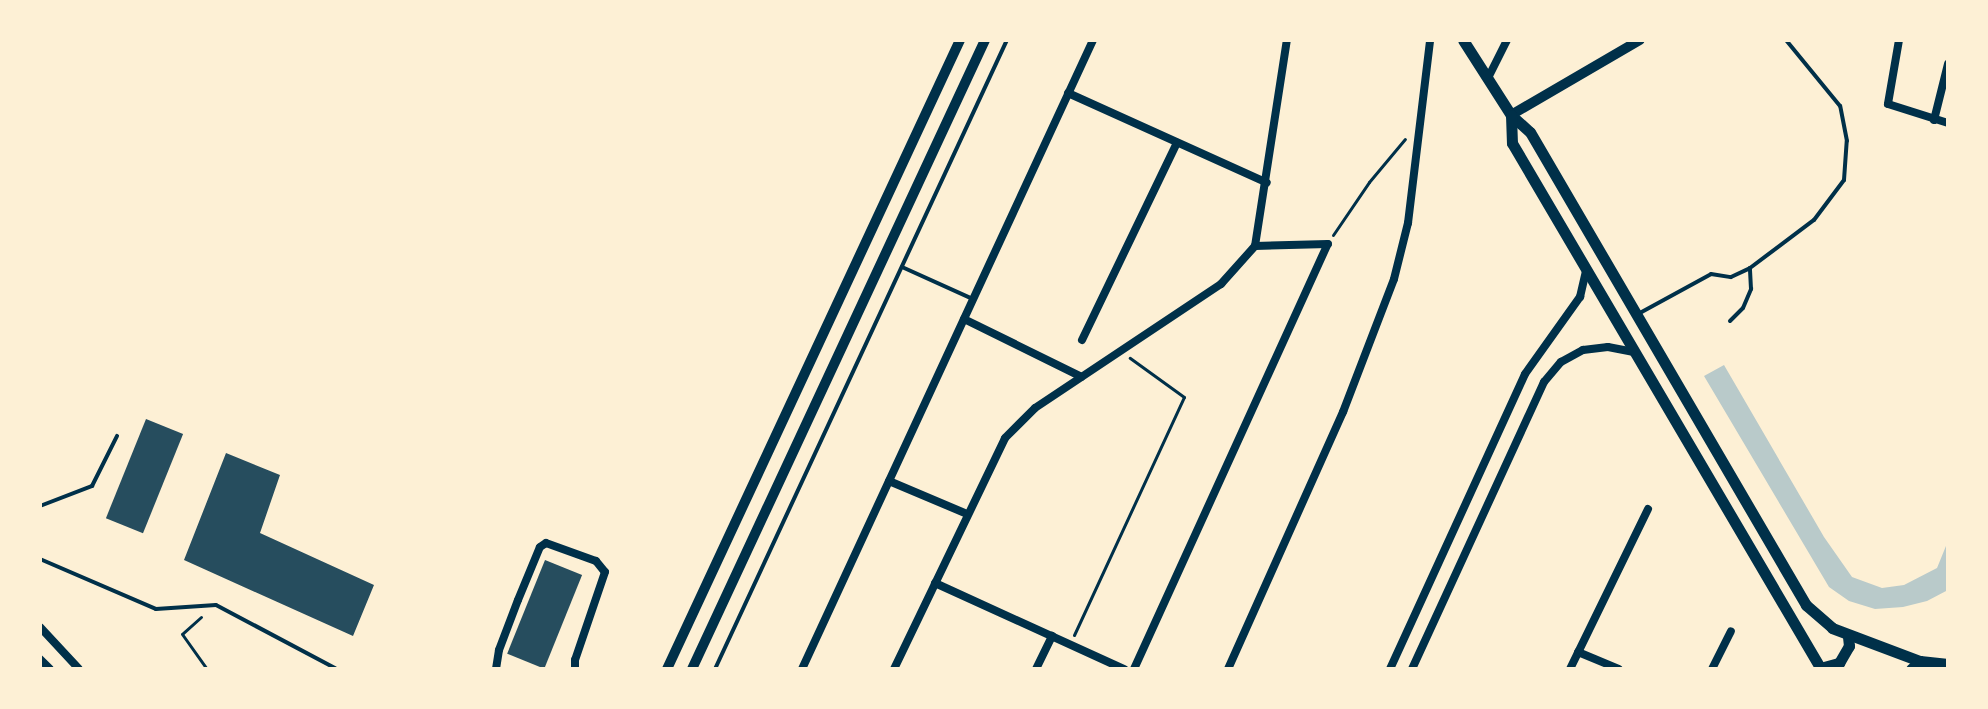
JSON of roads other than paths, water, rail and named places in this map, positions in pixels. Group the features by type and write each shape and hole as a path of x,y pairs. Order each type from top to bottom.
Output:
{"main road":[{"path":"1463,40 1511,115 1530,132 1806,605 1832,628 1915,665 1944,664 1948,651"},
{"path":"1511,115 1512,143 1820,668 1839,663 1849,646 1848,636"}],"street":[{"path":"667,669 960,40"},
{"path":"692,669 985,40"},
{"path":"802,669 1093,40"},
{"path":"894,669 1005,438 1035,408 1221,284 1255,246 1287,40"},
{"path":"1228,669 1343,412 1394,279 1408,223 1430,40"},
{"path":"1488,78 1507,40"},
{"path":"1511,115 1640,40"},
{"path":"1899,40 1888,104 1948,123"},
{"path":"1934,120 1948,64"},
{"path":"1068,93 1267,183"},
{"path":"1082,340 1177,143"},
{"path":"1134,669 1328,244 1255,246"},
{"path":"1390,669 1525,374 1580,297 1586,271"},
{"path":"964,319 1082,377"},
{"path":"1412,669 1544,382 1561,362 1583,350 1608,347 1633,352"},
{"path":"1525,374 1544,382"},
{"path":"889,481 967,514"},
{"path":"1570,669 1648,509"},
{"path":"496,669 499,650 518,600 540,547 546,543 596,561 605,572 575,660 575,669"},
{"path":"935,583 1124,669"},
{"path":"40,627 79,669"},
{"path":"1712,669 1731,631"},
{"path":"1036,669 1052,636"},
{"path":"1578,652 1619,669"},
{"path":"40,659 50,669"}],"lane":[{"path":"715,669 1007,40"},
{"path":"1636,315 1711,274 1731,277 1750,268 1814,220 1844,180 1847,141 1840,106 1786,40"},
{"path":"902,267 973,299"},
{"path":"1730,321 1743,308 1751,289 1750,268"},
{"path":"40,506 92,486 117,436"},
{"path":"40,559 156,609 216,605 335,668"}]}
